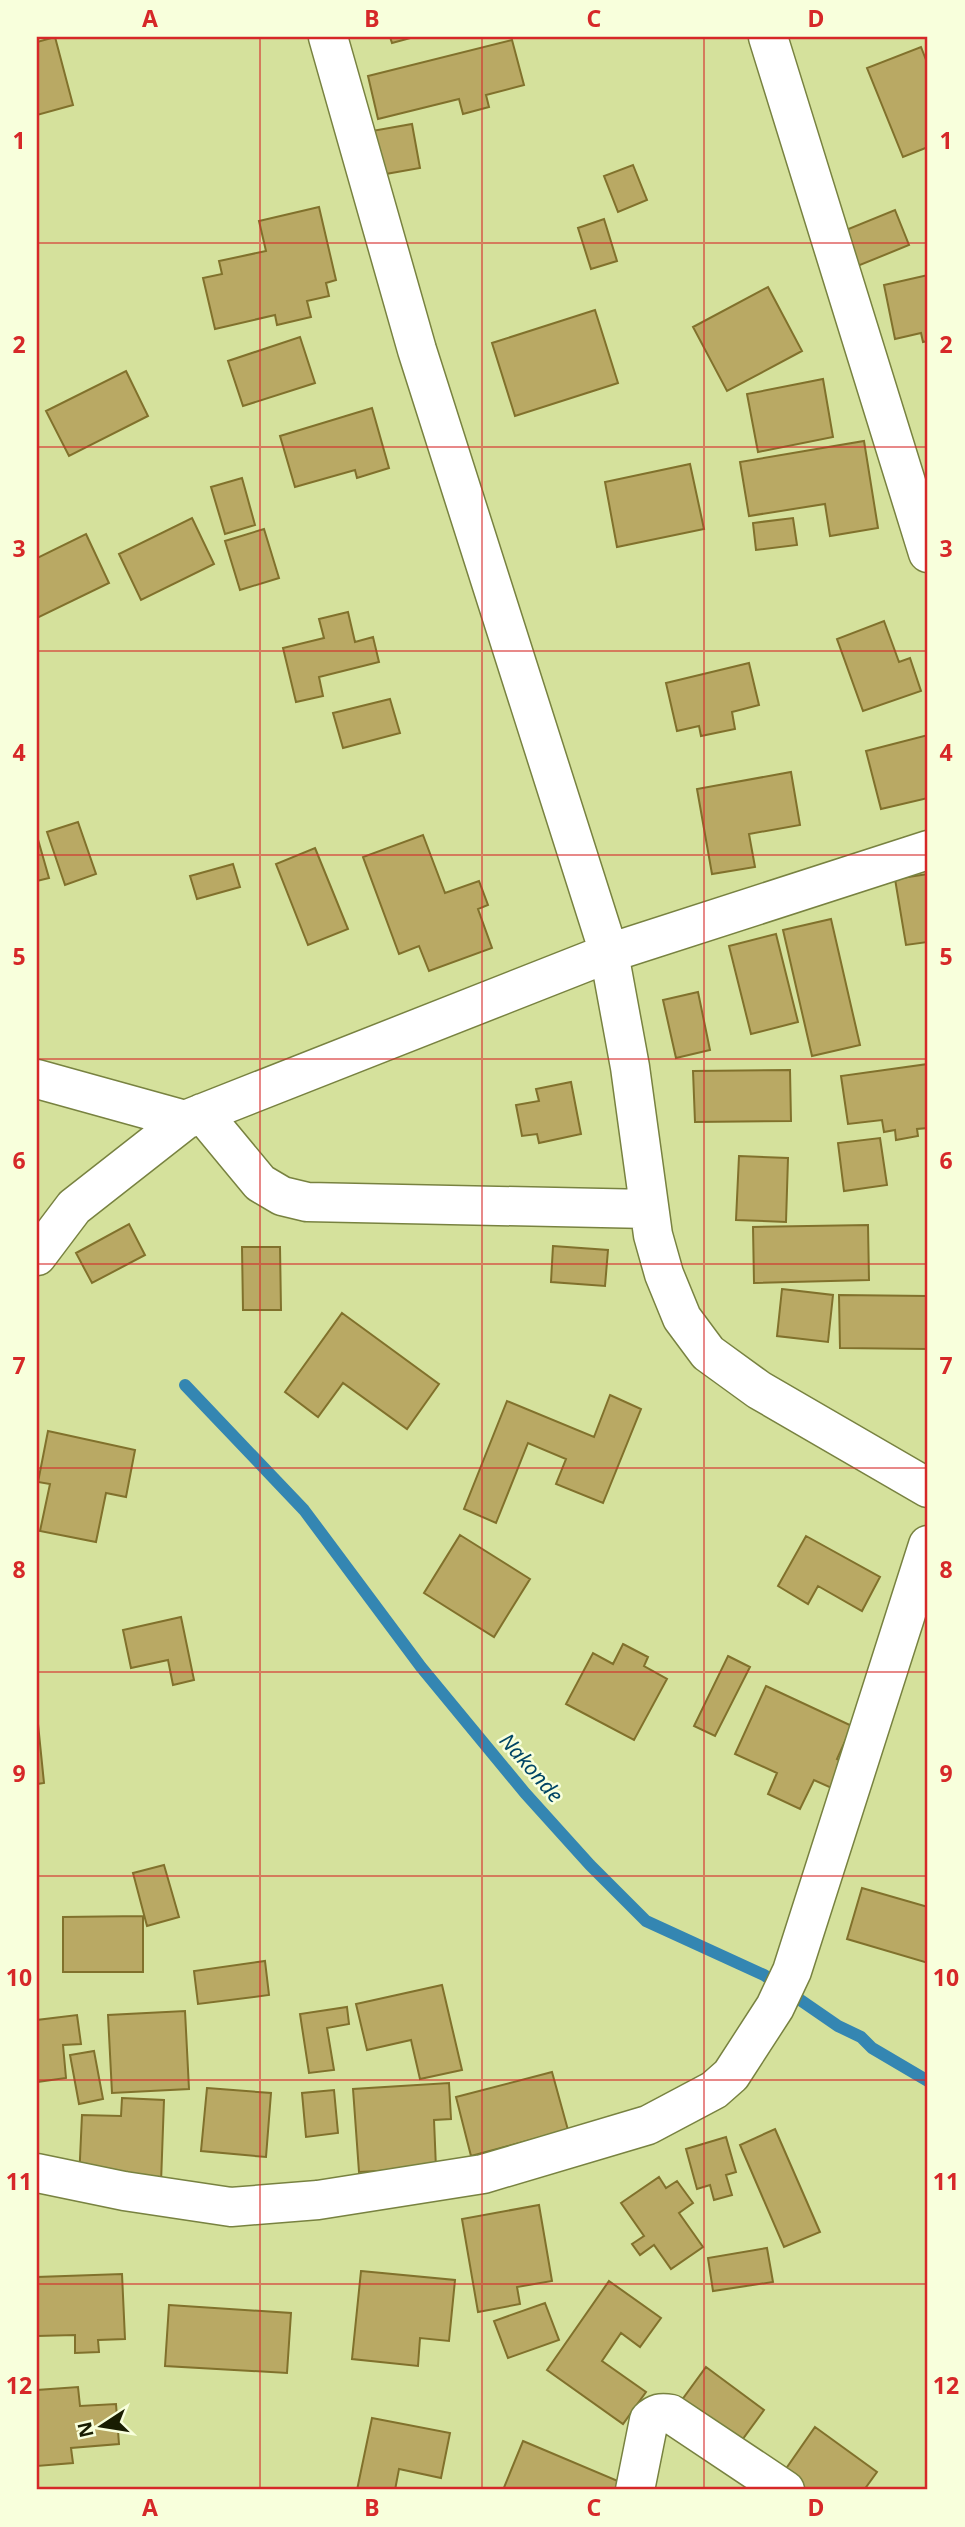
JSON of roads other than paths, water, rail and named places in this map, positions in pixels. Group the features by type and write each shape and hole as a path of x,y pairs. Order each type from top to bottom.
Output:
{"street":[{"path":"328,37 417,350 609,953 630,1067 653,1235 664,1274 682,1318 708,1353 759,1390 928,1488"},
{"path":"768,37 928,553"},
{"path":"37,1256 74,1207 193,1117 609,953 928,850"},
{"path":"37,1079 193,1117 260,1183 282,1196 307,1202 649,1209"},
{"path":"37,2173 124,2191 231,2207 318,2200 484,2175 648,2125 714,2090 731,2075 775,2007 792,1971 928,1545"},
{"path":"635,2490 649,2420 655,2414 663,2412 671,2414 785,2490"}],"waterway":[{"name":"Nakonde","path":"185,1385 304,1510 421,1667 525,1793 590,1865 646,1921 764,1975 838,2026 861,2037 872,2048 928,2081"}]}
